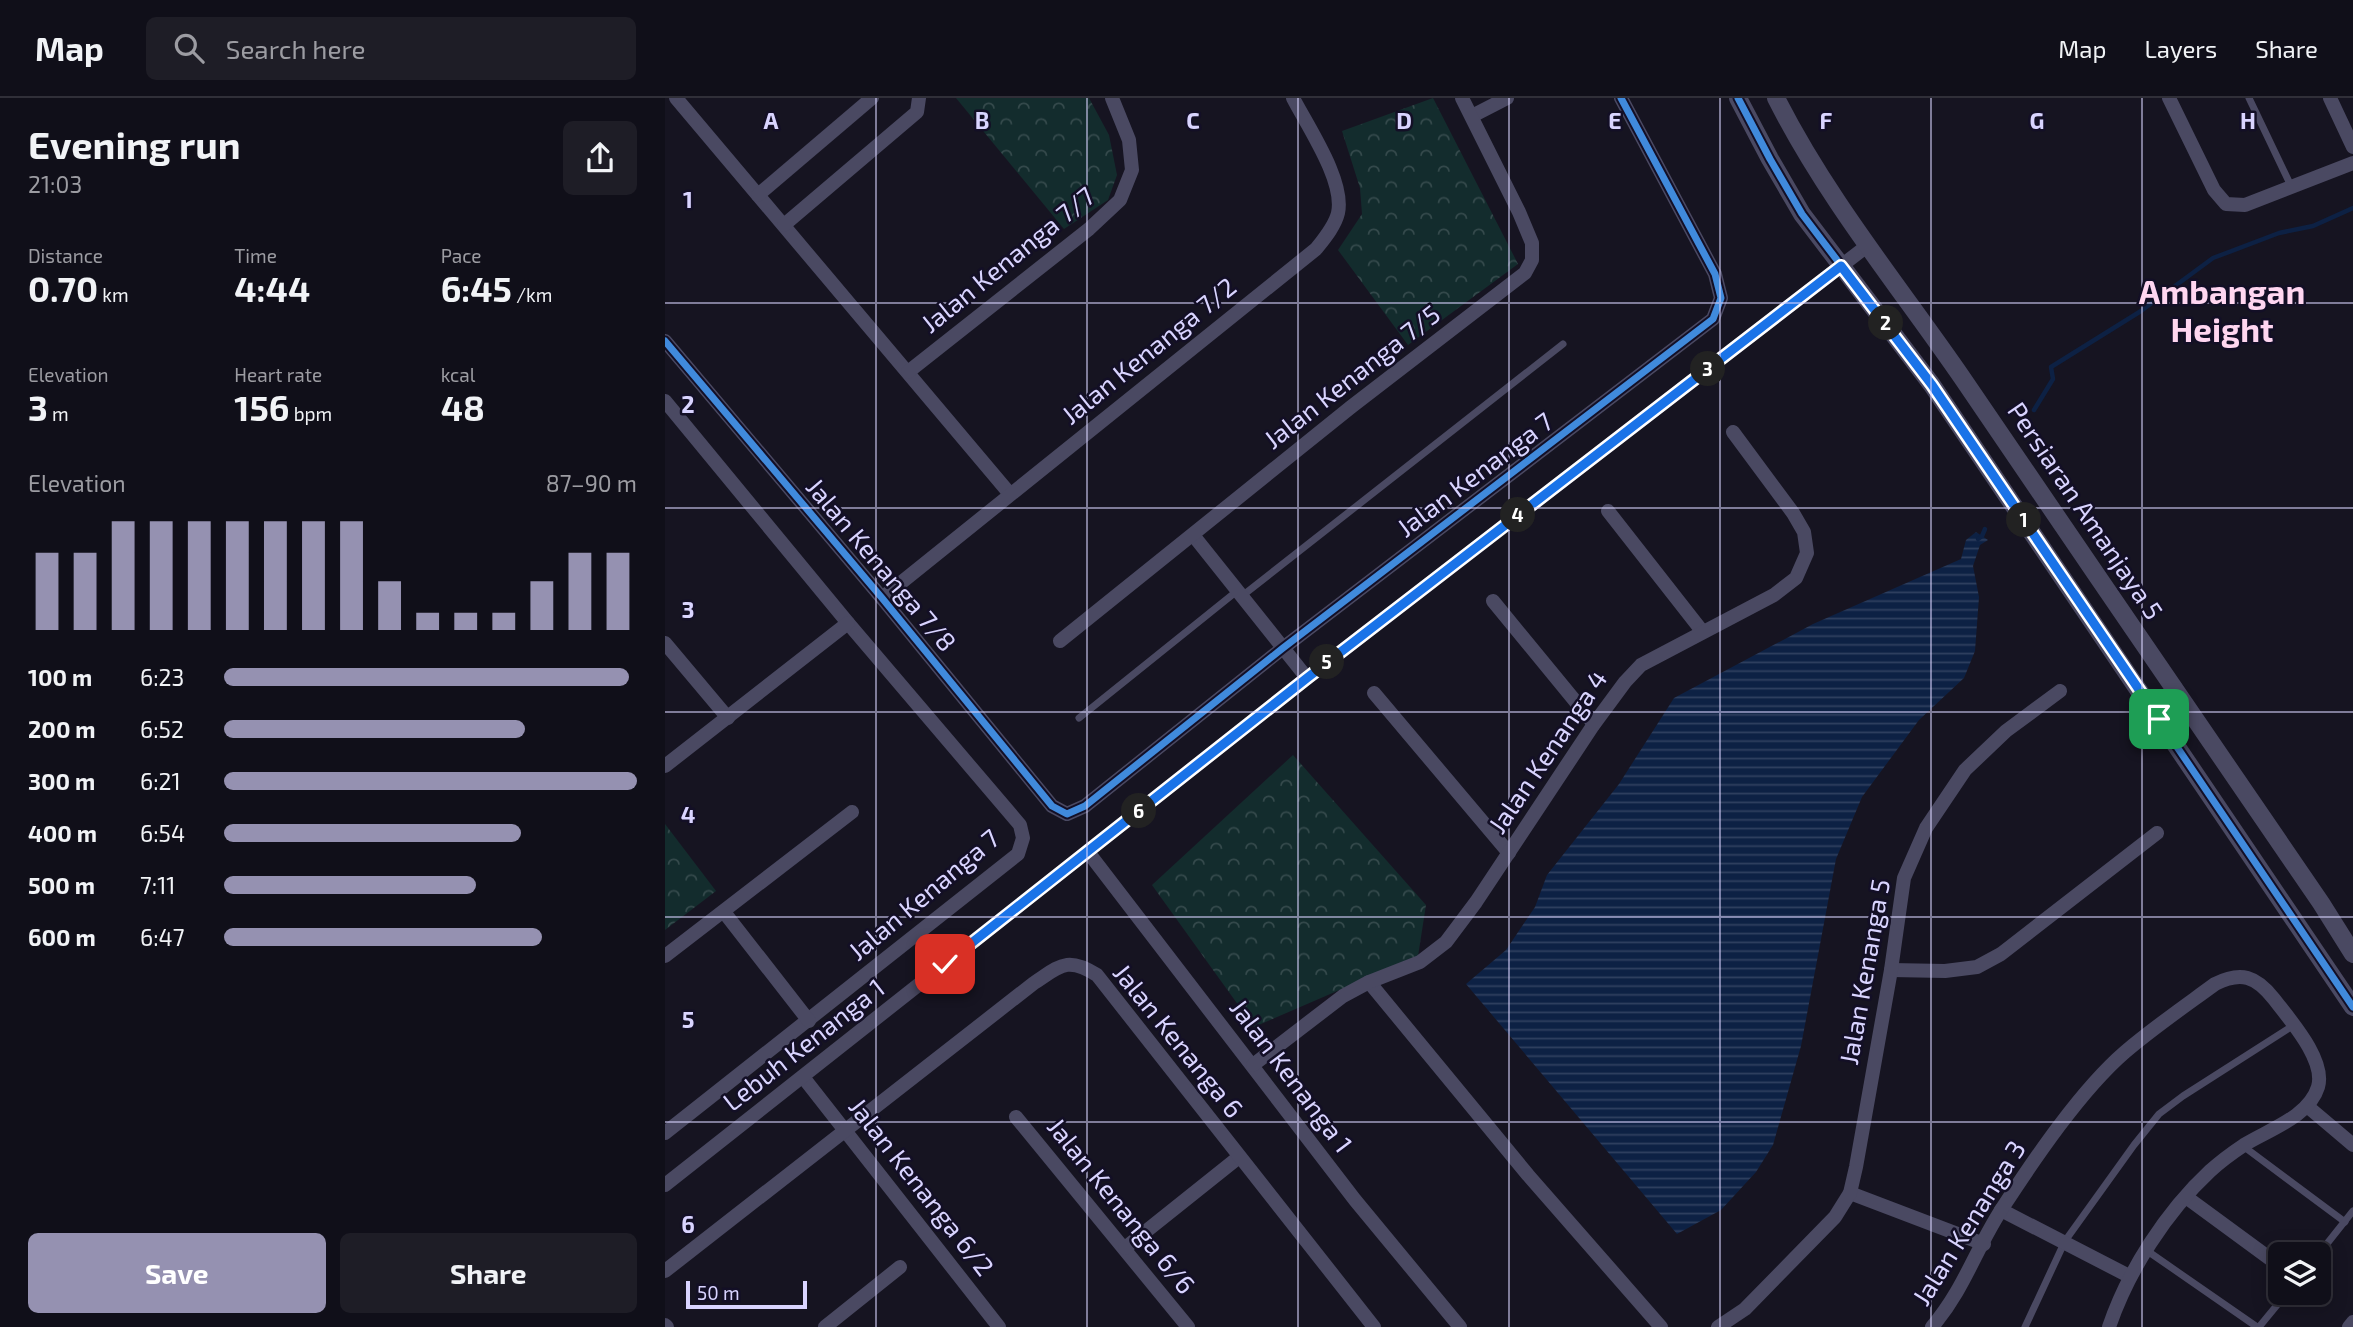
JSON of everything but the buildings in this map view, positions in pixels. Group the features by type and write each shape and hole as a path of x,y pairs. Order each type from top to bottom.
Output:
{"street":[{"path":"676,98 1010,494"},
{"path":"758,195 872,98"},
{"path":"784,225 917,112 919,98"},
{"name":"Jalan Kenanga 7/7","path":"908,372 1089,229 1120,200 1132,170 1129,140 1112,98"},
{"name":"Jalan Kenanga 7/2","path":"882,598 1316,249 1329,233 1338,214 1339,194 1330,170 1293,98"},
{"name":"Jalan Kenanga 7/5","path":"1060,640 1351,407 1525,273 1532,260 1532,243 1520,212 1462,98"},
{"path":"1472,116 1507,98"},
{"name":"Jalan Kenanga 7","path":"1067,814 1085,806 1283,648 1713,319 1721,298 1715,274 1621,98"},
{"path":"1738,98 1802,214 1932,385 2353,1007"},
{"name":"Persiaran Amanjaya 5","path":"1776,98 1800,145 1867,246 1955,369 2321,903 2353,954"},
{"path":"2169,98 2214,190 2226,204 2245,205 2353,163"},
{"path":"2330,98 2353,146"},
{"name":"Lebuh Kenanga 1","path":"665,1185 1307,678 1867,246"},
{"name":"Jalan Kenanga 7/8","path":"665,341 882,598 1052,806 1067,814"},
{"name":"Jalan Kenanga 7","path":"665,401 848,623 1020,825 1023,838 1019,854 665,1133"},
{"name":"Jalan Kenanga 4","path":"1253,1066 1343,996 1369,982 1420,962 1446,942 1509,853 1594,724 1641,665 1774,594 1796,578 1807,553 1804,533 1793,513 1733,432"},
{"path":"1608,511 1702,632"},
{"path":"1193,535 1307,678"},
{"path":"1493,601 1594,724"},
{"path":"665,766 848,623"},
{"path":"665,643 727,718"},
{"name":"Jalan Kenanga 5","path":"1850,1194 1891,970 1904,878 1926,828 1965,770 2007,731 2060,691"},
{"path":"1374,693 1509,853"},
{"path":"665,956 852,812"},
{"path":"1891,970 1945,971 1977,967 2001,954 2157,833"},
{"name":"Jalan Kenanga 1","path":"1087,852 1355,1200 1460,1327"},
{"path":"724,912 809,1021"},
{"name":"Jalan Kenanga 6","path":"665,1271 1034,983 1062,965 1082,965 1097,975 1374,1327"},
{"path":"2331,975 2353,987"},
{"name":"Jalan Kenanga 3","path":"1932,1327 1961,1289 2001,1210 2063,1122 2098,1079 2124,1052 2214,984 2230,976 2246,977 2259,983 2294,1025 2317,1063 2320,1077 2314,1098 2307,1106"},
{"path":"1369,982 1528,1175 1661,1327"},
{"name":"Jalan Kenanga 6/2","path":"803,1077 999,1327"},
{"path":"2109,1327 2129,1276 2146,1250 2186,1197 2209,1172 2243,1146 2307,1106 2353,1145"},
{"name":"Jalan Kenanga 6/6","path":"1016,1116 1188,1327"},
{"path":"1125,1248 1239,1157"},
{"path":"1718,1327 1745,1309 1835,1216 1850,1194 1984,1244"},
{"path":"2186,1197 2268,1257"},
{"path":"2001,1210 2129,1276"},
{"path":"825,1327 900,1267"},
{"path":"2349,1327 2353,1322"}],"lane":[{"path":"2249,98 2292,188"},
{"path":"1079,718 1563,344"},
{"path":"2025,1327 2065,1241 2159,1115 2183,1096 2294,1025"},
{"path":"2243,1146 2345,1222"},
{"path":"2329,1242 2353,1211"},
{"path":"2146,1250 2258,1327 2277,1305"}],"green space":[{"path":"956,98 1089,98 1109,135 1117,175 1108,200 1064,229"},
{"path":"1433,98 1518,264 1408,345 1338,250 1362,214 1360,188 1342,131"},
{"path":"1293,755 1426,905 1418,956 1254,1027 1152,885"},
{"path":"665,824 716,891 665,930"}],"water":[{"path":"1976,532 1988,540 1980,545 1973,566 1979,597 1975,651 1964,678 1919,720 1862,797 1836,859 1801,1046 1773,1145 1756,1172 1721,1210 1677,1234 1466,984 1506,950 1535,907 1547,875 1619,784 1674,698 1813,624 1961,559 1966,540"}],"waterway":[{"path":"2034,410 2053,379 2051,367 2141,311 2213,258 2279,233 2313,226 2353,208"},
{"path":"1978,539 1985,529"}],"cycle path":[{"path":"665,341 882,598 1052,806 1067,814 1085,806 1283,648 1713,319 1721,298 1715,274 1621,98"},
{"path":"1738,98 1802,214 1932,385 2353,1007"}],"district":[{"name":"Ambangan Height","path":"2222,311"}],"route":[{"path":"945,964 1307,678 1841,266 1932,385 2159,719"}]}
